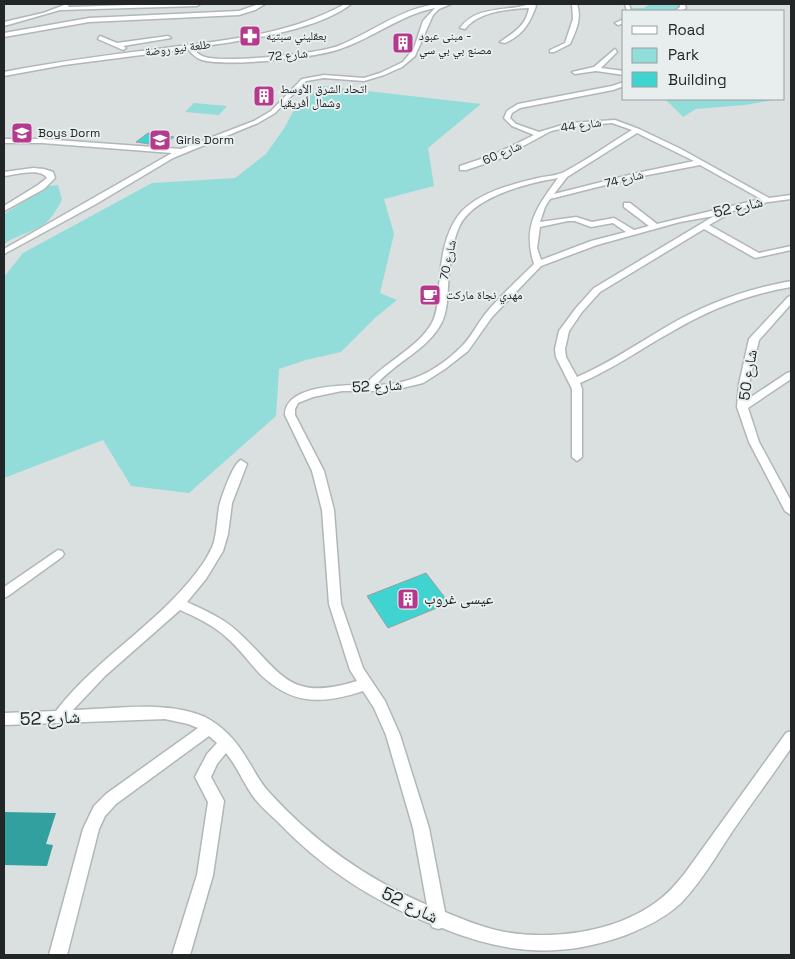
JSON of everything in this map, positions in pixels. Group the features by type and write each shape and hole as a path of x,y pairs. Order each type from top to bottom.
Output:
{"street":[{"path":"61,9 70,4"},
{"path":"4,24 61,9 197,4"},
{"name":"طلعة نيو روضة","path":"4,35 89,20 238,13 262,4"},
{"name":"طلعة نيو روضة","path":"4,74 68,62 190,48 307,24 348,4"},
{"path":"4,141 42,141 167,153 181,151 256,122 273,112 308,78 327,76 366,79 404,63 411,56 422,35 426,17 444,4"},
{"name":"شارع 72","path":"190,48 197,56 218,60 322,52 344,46 415,10 444,4"},
{"path":"552,51 567,44 577,13 575,4"},
{"path":"463,28 466,22 476,17 505,9 532,5 527,24 517,35 503,42"},
{"path":"100,38 133,54"},
{"path":"117,45 168,38"},
{"path":"596,70 615,51"},
{"path":"575,72 596,70 622,73"},
{"name":"شارع 44","path":"622,85 518,106 509,112 507,118 514,125 540,134 559,127 606,121 620,122 702,162 768,200"},
{"path":"538,264 533,248 541,207 564,175 637,130"},
{"name":"شارع 60","path":"463,168 496,157 540,134"},
{"path":"4,252 93,202 167,153"},
{"name":"شارع 74","path":"548,198 637,175 702,162"},
{"path":"4,174 44,171 50,174 51,178 42,187 4,209"},
{"name":"شارع 70","path":"368,388 383,370 430,332 437,322 447,258 459,219 469,210 496,193 564,175"},
{"name":"شارع 52","path":"366,684 357,670 335,604 328,510 318,471 290,415 290,409 294,401 310,394 342,388 390,388 419,381 453,360 476,335 489,315 538,264 567,252 679,220 768,200 791,197"},
{"path":"627,205 655,226"},
{"path":"577,457 577,389 561,357 560,349 564,331 597,290 725,211"},
{"path":"536,226 568,219 576,219 591,225 614,220 632,232"},
{"path":"703,226 759,256 791,248"},
{"path":"574,382 594,374 656,336 717,305 748,294 791,284"},
{"name":"شارع 50","path":"742,407 744,384 754,340 791,300"},
{"name":"شارع 50","path":"742,407 791,375"},
{"path":"742,407 754,442 791,511"},
{"path":"60,717 68,705 93,681 178,604 219,547 224,528 225,505 241,464"},
{"path":"4,593 58,554"},
{"path":"178,604 198,612 231,633 270,675 294,690 306,694 323,694 340,692 366,684 380,705 393,735 406,775 421,828 438,921"},
{"name":"شارع 52","path":"4,719 165,713 184,715 210,727 227,742 258,791 298,832 335,862 393,900 438,921 504,940 535,944 569,942 607,934 638,922 665,906 687,886 791,737"},
{"path":"58,955 91,829 99,811 111,799 210,727"},
{"path":"181,955 206,875 216,800 203,777 212,759 227,742"}],"green space":[{"path":"680,4 682,6 676,10 629,10 629,8 644,8 648,5"},
{"path":"323,86 481,104 428,148 434,186 384,199 394,234 380,293 397,300 376,317 341,352 306,360 279,369 276,416 189,493 131,486 103,440 4,478 4,277 23,253 152,183 235,178 266,154 285,127 297,104"},
{"path":"666,100 773,100 745,105 696,109 683,117"},
{"path":"194,103 227,106 219,115 185,112"},
{"path":"58,185 62,200 49,220 4,244 4,214 49,186"}],"shaded area":[{"path":"4,812 56,813 46,844 53,845 47,866 4,865"}],"building":[{"name":"Girls Dorm","path":"148,133 174,137 162,146 136,142"},
{"name":"عيسى غروب","path":"426,573 449,603 388,628 367,596"}],"place":[{"name":"بعقليني سبتيه","path":"250,36"},
{"name":"مبنى عبود - مصنع بي بي سي","path":"403,43"},
{"name":"اتحاد الشرق الأوسط وشمال أفريقيا","path":"264,96"},
{"name":"Boys Dorm","path":"22,133"},
{"name":"Girls Dorm","path":"160,140"},
{"name":"مهدي نجاة ماركت","path":"430,295"},
{"name":"عيسى غروب","path":"408,599"}]}
